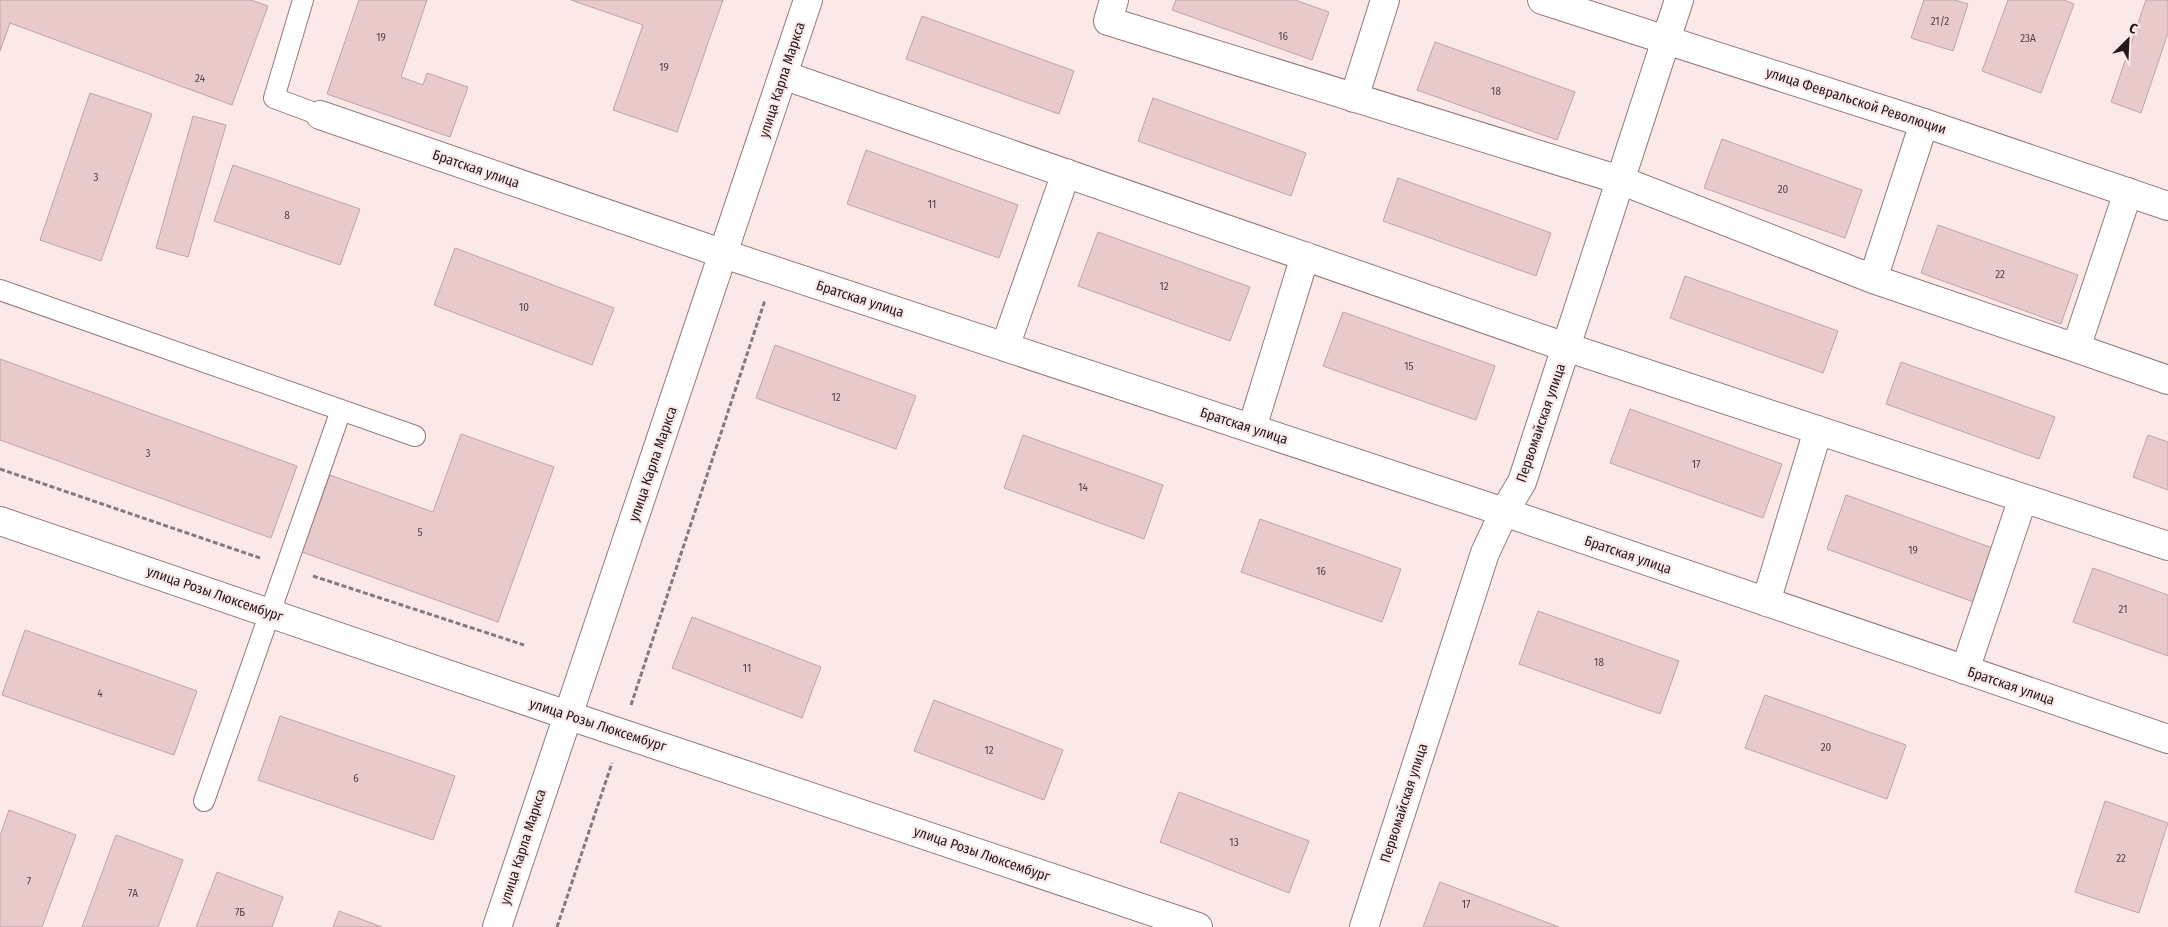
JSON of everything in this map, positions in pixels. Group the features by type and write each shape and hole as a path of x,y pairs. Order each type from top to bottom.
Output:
{"street":[{"name":"улица Карла Маркса","path":"497,927 808,0"},
{"path":"1114,0 1108,21 1620,180 1873,280 2168,380"},
{"path":"1354,98 1385,0"},
{"name":"улица Февральской Революции","path":"1542,0 1924,123 2168,206"},
{"name":"Первомайская улица","path":"1364,927 1485,553 1504,512 1522,482 1679,0"},
{"path":"783,75 1566,346 2168,546"},
{"name":"Братская улица","path":"320,115 774,271 1504,512 2168,739"},
{"path":"1873,280 1924,123"},
{"path":"1005,347 1066,174"},
{"path":"2076,348 2128,192"},
{"path":"1252,428 1305,256"},
{"path":"1766,602 1818,430"},
{"path":"1965,670 2023,498"},
{"name":"улица Розы Люксембург","path":"0,520 567,715 1198,927"}],"lane":[{"path":"303,0 274,98 320,115"},
{"path":"0,290 415,436"},
{"path":"204,801 341,410"}],"path":[{"path":"557,927 774,271"}],"building":[{"path":"0,0 251,0 268,6 232,105 10,23 0,51"},
{"path":"359,0 427,0 401,77 423,85 427,73 468,87 450,137 327,94"},
{"path":"571,0 723,0 677,132 613,110 643,25"},
{"path":"1176,0 1295,0 1329,12 1312,60 1172,10"},
{"path":"1924,0 1955,0 1968,4 1953,51 1911,38"},
{"path":"2008,0 2064,0 2074,4 2041,93 1982,71"},
{"path":"2146,0 2168,0 2168,33 2141,113 2111,102"},
{"path":"922,16 1074,71 1059,114 906,59"},
{"path":"1435,42 1575,92 1557,140 1417,90"},
{"path":"90,93 152,114 101,261 40,240"},
{"path":"1153,98 1306,153 1291,196 1138,141"},
{"path":"193,116 226,125 188,257 156,248"},
{"path":"1722,139 1862,190 1845,238 1704,188"},
{"path":"866,150 1018,205 999,258 847,204"},
{"path":"233,165 360,209 340,265 214,221"},
{"path":"1398,178 1551,233 1536,276 1383,221"},
{"path":"1938,225 2078,275 2061,324 1921,273"},
{"path":"1098,232 1250,287 1230,341 1078,286"},
{"path":"455,248 614,308 592,365 434,305"},
{"path":"1685,276 1838,331 1823,373 1670,318"},
{"path":"1343,312 1495,366 1476,420 1323,366"},
{"path":"775,345 916,396 896,449 756,398"},
{"path":"0,359 297,466 271,538 0,440"},
{"path":"1901,362 2055,417 2039,459 1886,404"},
{"path":"1630,409 1782,464 1763,518 1610,463"},
{"path":"461,434 554,467 498,622 302,552 330,475 433,512"},
{"path":"1023,435 1163,485 1144,539 1004,488"},
{"path":"2148,435 2168,442 2168,490 2133,477"},
{"path":"1846,495 1998,550 1979,604 1827,549"},
{"path":"1260,519 1401,569 1382,622 1241,572"},
{"path":"2093,568 2168,595 2168,656 2073,622"},
{"path":"1538,611 1679,661 1660,714 1519,664"},
{"path":"692,617 821,667 802,718 672,668"},
{"path":"25,630 197,691 174,755 2,695"},
{"path":"1765,695 1906,745 1887,799 1745,748"},
{"path":"934,700 1063,750 1044,800 914,751"},
{"path":"280,716 455,776 433,840 258,780"},
{"path":"1179,792 1309,841 1289,893 1160,842"},
{"path":"2105,801 2168,823 2139,913 2075,892"},
{"path":"9,810 76,835 42,927 0,927 0,836"},
{"path":"116,835 183,860 158,927 82,927"},
{"path":"217,872 283,897 272,927 196,927"},
{"path":"1440,882 1559,927 1423,927"},
{"path":"339,911 382,927 333,927"}]}
